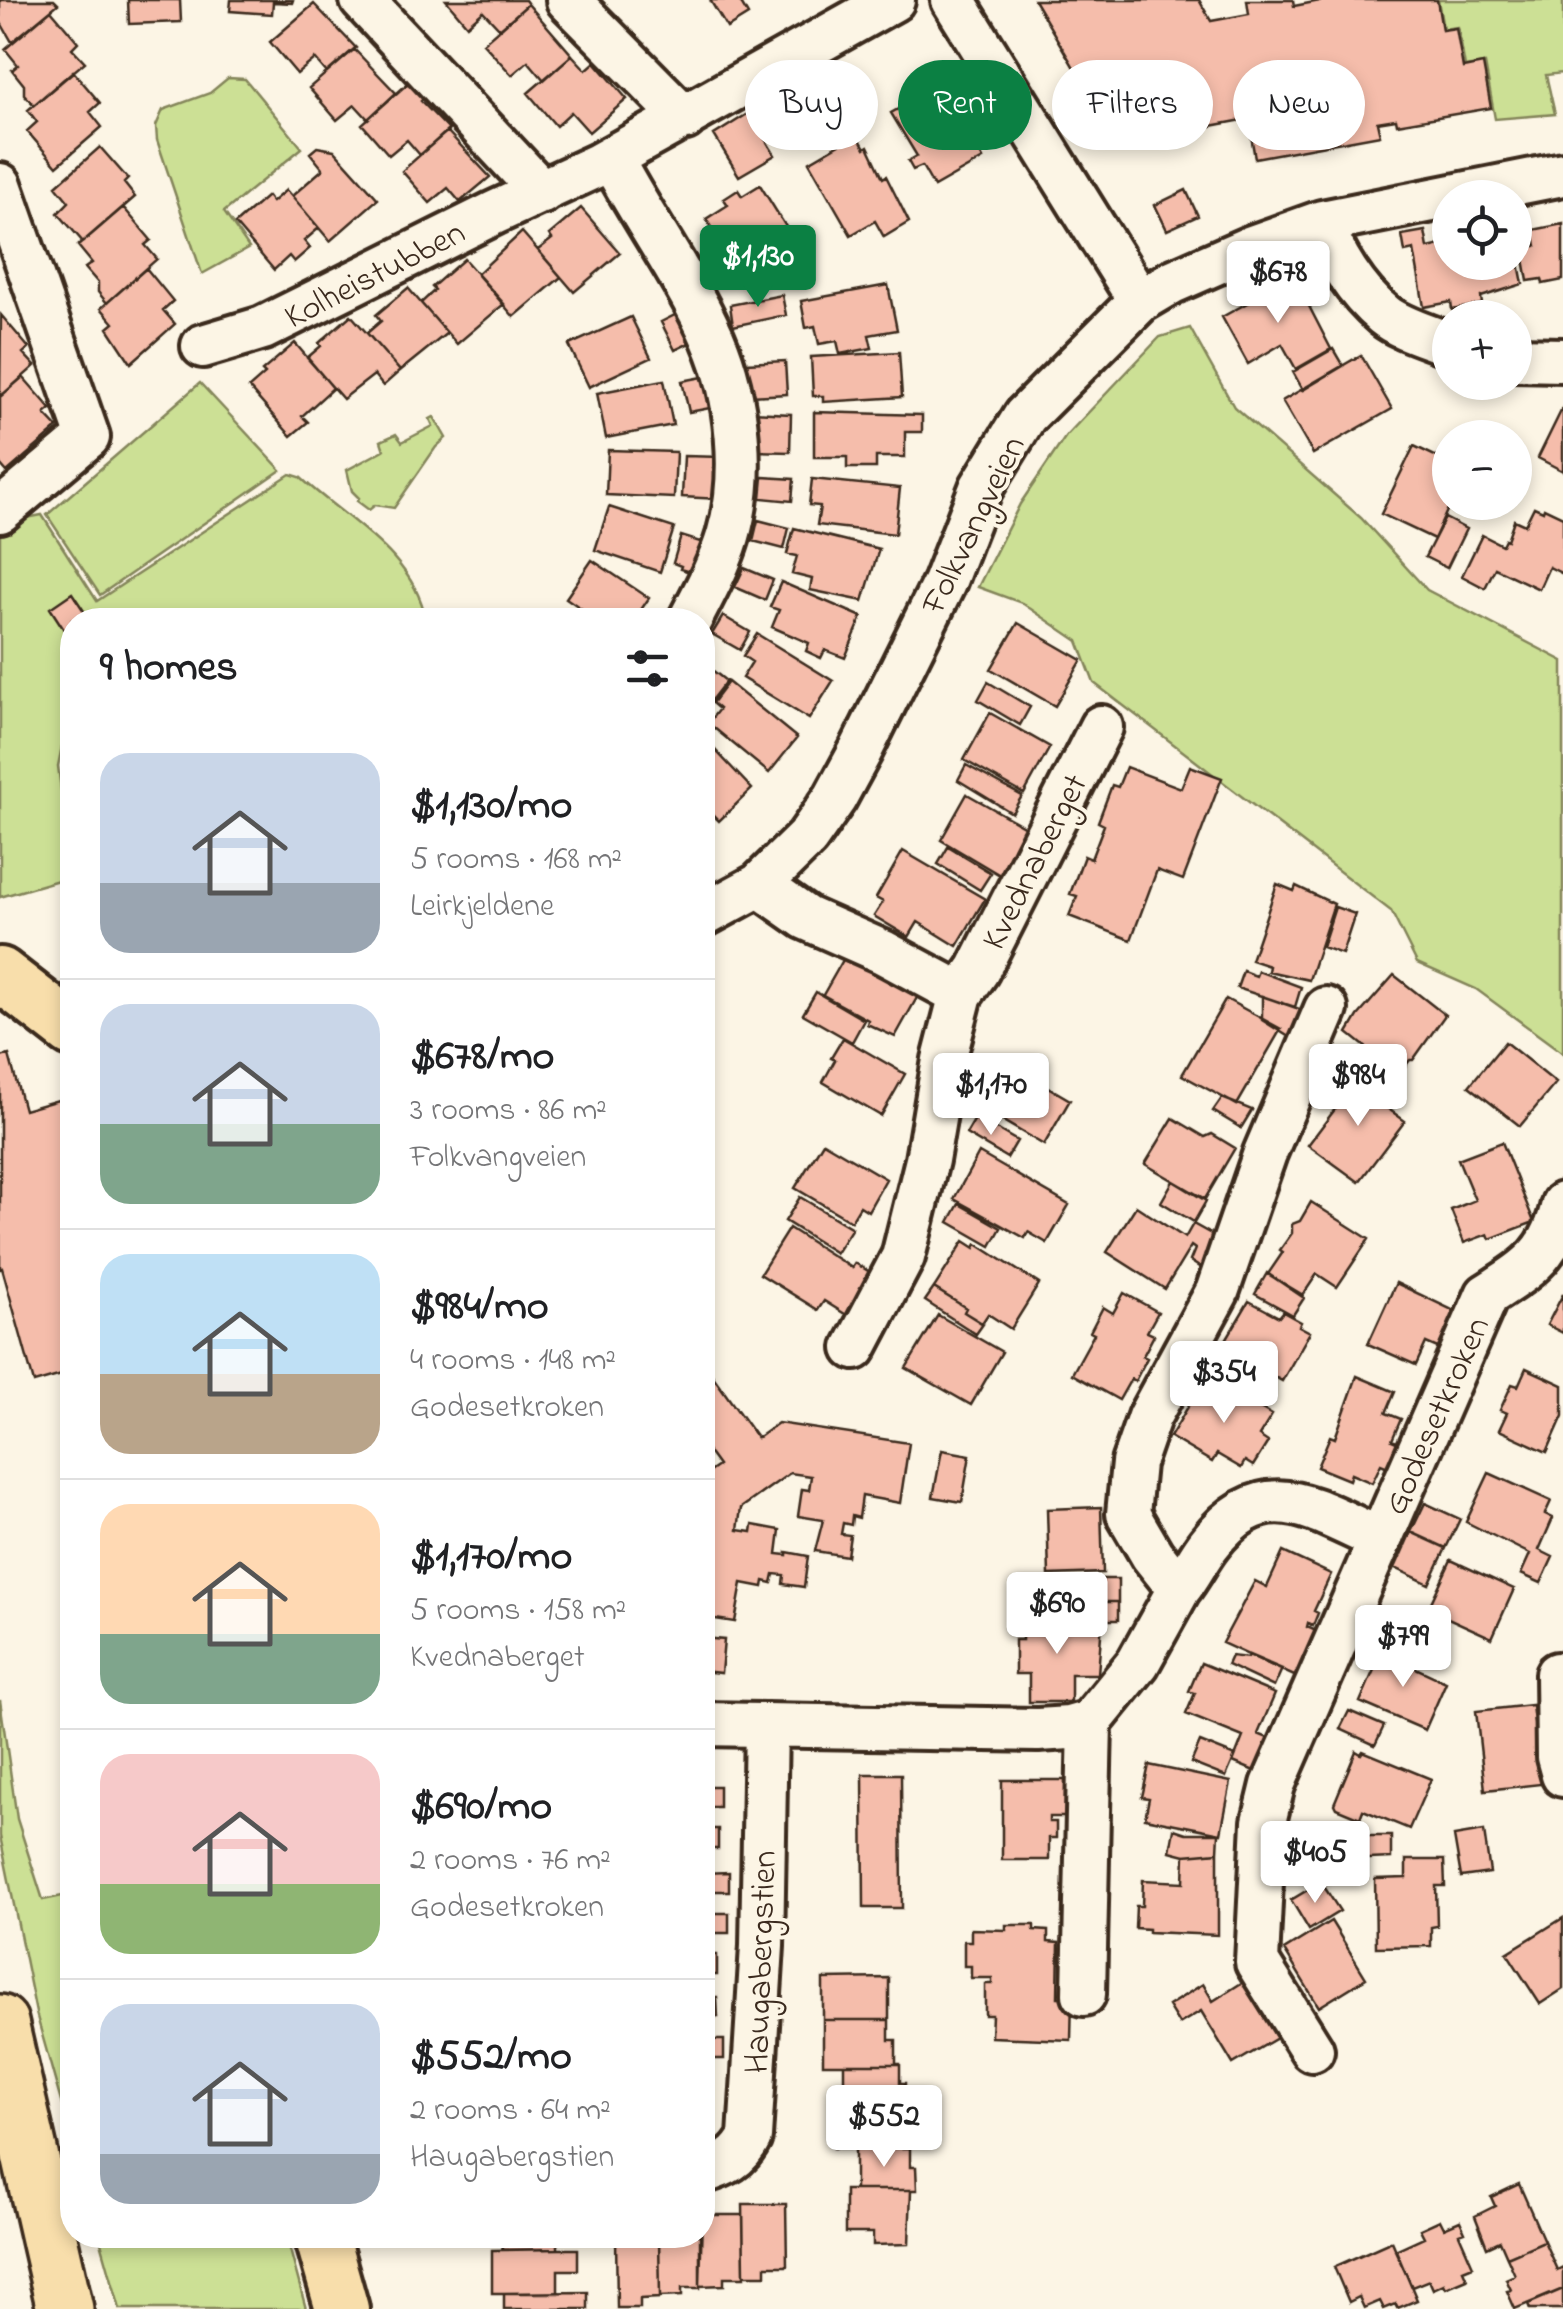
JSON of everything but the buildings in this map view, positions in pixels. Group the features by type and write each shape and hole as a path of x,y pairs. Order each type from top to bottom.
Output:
{"highway":[{"path":"0,2023 65,2309"}],"main road":[{"path":"0,974 60,1021"},
{"path":"325,2248 342,2309"}],"street":[{"path":"362,0 542,192"},
{"path":"568,0 685,118"},
{"name":"Kolheistubben","path":"203,346 263,328 612,158 893,0"},
{"path":"953,0 1140,301"},
{"path":"612,158 712,338 735,420 737,470 729,534 696,608"},
{"name":"Folkvangveien","path":"715,909 760,885 807,838 834,798 944,583 981,488 1025,416 1140,301 1172,282 1252,247 1322,222 1563,174"},
{"path":"0,185 88,437 0,511"},
{"path":"1322,222 1328,240 1346,268 1385,317 1432,337"},
{"path":"1532,359 1563,360"},
{"name":"Kvednaberget","path":"855,1348 903,1257 961,994 978,970 1101,727"},
{"path":"760,885 806,918 883,952 961,994"},
{"path":"1179,1588 1152,1555 1128,1514 1133,1463 1149,1417 1218,1292 1265,1154 1326,1009"},
{"name":"Godesetkroken","path":"1312,2050 1256,1962 1264,1822 1273,1785 1488,1295 1535,1263 1552,1240 1563,1204"},
{"name":"Godesetkroken","path":"1090,1722 1138,1664 1179,1588 1229,1522 1265,1501 1294,1502 1380,1540"},
{"path":"1557,1674 1558,1757 1563,1775"},
{"path":"715,1724 1038,1730 1090,1722 1084,1994"},
{"name":"Haugabergstien","path":"715,2168 743,2152 750,2137 762,1946 766,1726"}],"green space":[{"path":"1438,0 1563,0 1563,73 1546,75 1555,114 1495,119 1485,64 1465,67 1458,27 1443,29"},
{"path":"228,78 245,79 302,148 224,212 249,248 202,274 157,140 156,126 163,110 210,93"},
{"path":"1190,328 1234,407 1361,518 1427,590 1563,661 1563,1053 1476,989 1417,963 1391,911 1094,683 1078,641 1022,603 978,587 1020,504 1066,436 1160,337"},
{"path":"200,383 281,470 100,595 47,515"},
{"path":"434,417 446,438 394,508 375,505 369,510 357,501 347,470 384,450 381,441 396,434 402,442 433,426 430,419"},
{"path":"290,474 300,477 393,557 408,576 422,608 60,608 60,880 0,897 0,532 11,521 42,515 97,601"},
{"path":"0,1700 17,1819 43,1900 60,1896 60,2098 36,2013 0,1836"},
{"path":"103,2248 290,2248 306,2309 120,2309"}]}
